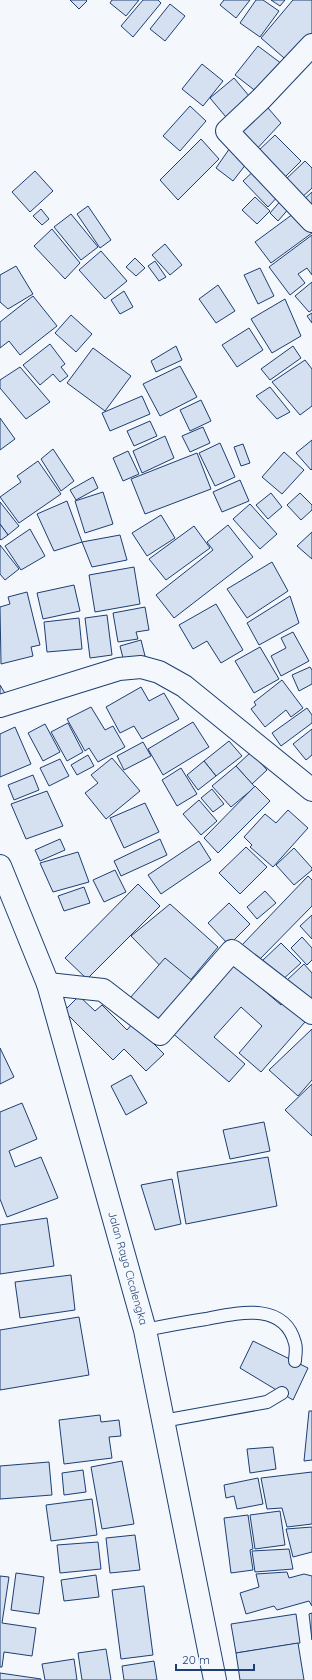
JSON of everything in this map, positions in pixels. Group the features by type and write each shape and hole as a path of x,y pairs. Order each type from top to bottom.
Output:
{"street":[{"path":"312,45 261,99 227,131 312,221"},
{"path":"0,706 119,669 141,667 159,672 184,686 312,790"},
{"name":"Jalan Raya Cicalengka","path":"0,866 48,984 145,1330 215,1680"},
{"path":"48,984 103,990 160,1034 232,951 312,1013"}],"lane":[{"path":"145,1330 238,1312 258,1312 279,1319 291,1333 296,1344 295,1361"},
{"path":"163,1421 267,1402 282,1393"}],"building":[{"path":"70,0 86,0 87,1 79,9"},
{"path":"112,0 139,0 126,16 110,3"},
{"path":"143,0 158,0 161,3 133,37 121,26"},
{"path":"224,0 250,0 236,18 220,5"},
{"path":"256,0 263,0 279,11 260,37 240,23"},
{"path":"271,0 285,0 280,6"},
{"path":"293,0 312,0 312,41 291,64 261,38"},
{"path":"170,4 185,16 165,41 150,29"},
{"path":"258,46 286,67 262,96 235,75"},
{"path":"202,64 223,81 203,106 182,89"},
{"path":"234,78 255,103 231,123 210,98"},
{"path":"262,101 281,123 253,153 231,130"},
{"path":"190,106 206,121 180,151 163,136"},
{"path":"275,135 301,161 283,179 257,152"},
{"path":"201,139 219,159 178,200 160,180"},
{"path":"232,145 250,159 233,181 216,168"},
{"path":"305,161 312,168 312,188 300,199 284,181"},
{"path":"257,168 281,193 268,207 243,181"},
{"path":"35,171 53,191 30,212 12,192"},
{"path":"312,192 312,215 301,202"},
{"path":"255,197 270,211 257,224 242,210"},
{"path":"283,198 291,206 278,221 270,213"},
{"path":"88,206 111,240 100,248 77,214"},
{"path":"41,209 49,219 42,225 33,216"},
{"path":"297,211 312,230 312,233 271,263 255,242"},
{"path":"71,214 98,247 81,260 54,227"},
{"path":"52,229 80,263 65,279 34,246"},
{"path":"312,235 312,275 307,268 298,274 305,283 290,295 269,267"},
{"path":"165,244 182,265 170,275 152,255"},
{"path":"101,251 127,281 105,299 79,270"},
{"path":"135,258 145,268 136,276 126,267"},
{"path":"155,261 166,277 159,281 148,266"},
{"path":"16,266 33,294 8,309 0,302 0,275"},
{"path":"260,268 274,296 258,304 244,275"},
{"path":"312,282 312,310 309,312 295,296"},
{"path":"218,285 235,311 216,323 199,299"},
{"path":"124,291 133,307 120,314 111,300"},
{"path":"33,296 57,326 20,355 9,341 0,348 0,322"},
{"path":"285,299 301,336 272,353 251,319"},
{"path":"312,313 312,323 307,316"},
{"path":"71,315 92,334 76,352 55,333"},
{"path":"249,328 263,350 237,367 222,345"},
{"path":"50,344 65,364 61,367 68,376 60,382 53,374 40,385 23,365"},
{"path":"176,346 182,360 156,372 151,361"},
{"path":"293,346 301,358 270,380 261,369"},
{"path":"93,348 131,376 105,411 67,383"},
{"path":"305,360 312,369 312,406 300,415 272,382"},
{"path":"180,366 197,397 160,416 143,384"},
{"path":"20,367 50,402 26,419 0,388 0,380"},
{"path":"270,387 290,412 277,419 256,396"},
{"path":"142,396 150,414 110,431 102,413"},
{"path":"201,400 211,421 190,431 180,410"},
{"path":"0,418 15,439 0,450"},
{"path":"150,421 157,436 134,446 127,431"},
{"path":"203,427 210,443 190,452 182,436"},
{"path":"165,436 174,458 142,473 133,451"},
{"path":"312,440 312,469 311,470 296,453"},
{"path":"220,443 235,477 215,486 199,453"},
{"path":"243,444 250,463 241,466 234,447"},
{"path":"53,449 74,481 61,491 41,459"},
{"path":"128,451 139,474 123,481 113,458"},
{"path":"284,452 304,470 282,494 262,477"},
{"path":"197,453 211,489 145,514 131,479"},
{"path":"38,461 61,494 19,523 0,497 21,482 17,476"},
{"path":"93,477 98,488 76,500 70,490"},
{"path":"240,480 249,501 222,512 213,492"},
{"path":"103,492 113,524 85,533 75,501"},
{"path":"271,493 282,507 268,519 256,505"},
{"path":"300,493 312,505 312,510 301,520 287,505"},
{"path":"67,501 82,542 54,551 37,514"},
{"path":"0,502 19,526 8,535 0,524"},
{"path":"250,504 277,534 260,549 233,519"},
{"path":"161,515 175,538 147,556 132,533"},
{"path":"0,524 8,535 1,540 0,539"},
{"path":"228,525 253,557 174,618 156,595 213,550 207,542"},
{"path":"194,526 210,548 166,580 149,559"},
{"path":"30,529 45,556 21,570 5,546"},
{"path":"312,532 312,559 297,546"},
{"path":"120,535 127,560 92,567 82,542"},
{"path":"0,545 19,569 5,580 0,574"},
{"path":"272,562 288,591 247,618 227,589"},
{"path":"134,567 140,604 95,612 89,575"},
{"path":"74,585 80,611 43,619 37,593"},
{"path":"27,592 40,645 31,647 33,656 1,664 0,607 10,604 8,597"},
{"path":"290,596 299,623 259,645 247,623"},
{"path":"216,604 243,650 221,663 207,641 193,649 179,625"},
{"path":"145,607 149,630 136,632 138,639 118,642 113,613"},
{"path":"107,615 112,655 90,658 85,618"},
{"path":"79,618 82,649 47,652 44,622"},
{"path":"293,632 309,661 281,676 271,656 286,648 281,638"},
{"path":"141,640 145,656 124,662 120,646"},
{"path":"260,647 279,679 254,693 235,661"},
{"path":"310,667 312,670 312,684 299,691 292,675"},
{"path":"282,680 303,708 291,717 286,710 265,727 251,709 256,705 254,702"},
{"path":"0,685 6,695 0,699"},
{"path":"141,687 149,701 164,693 179,719 142,739 134,726 120,733 106,707"},
{"path":"91,707 105,730 113,726 125,747 98,762 89,748 85,751 67,719"},
{"path":"307,708 312,715 312,723 281,746 272,733"},
{"path":"193,722 209,747 163,775 148,749"},
{"path":"68,723 83,752 67,761 51,732"},
{"path":"45,724 60,752 43,761 28,733"},
{"path":"15,727 31,764 0,777 0,734"},
{"path":"312,729 312,755 306,760 293,744"},
{"path":"229,741 242,756 216,776 204,761"},
{"path":"143,742 151,756 124,770 117,756"},
{"path":"251,752 267,770 252,784 236,766"},
{"path":"88,755 94,766 77,775 71,765"},
{"path":"112,758 140,791 106,819 85,793 98,783 91,775"},
{"path":"60,759 69,776 49,786 40,768"},
{"path":"204,761 216,776 198,790 187,775"},
{"path":"236,766 255,787 231,807 212,786"},
{"path":"181,768 197,794 177,806 162,780"},
{"path":"33,775 39,790 14,800 8,785"},
{"path":"255,786 270,801 218,853 204,838"},
{"path":"212,789 224,804 213,812 201,798"},
{"path":"47,791 63,826 26,839 11,804"},
{"path":"199,800 217,821 201,835 183,814"},
{"path":"145,803 159,832 124,848 110,818"},
{"path":"288,810 308,828 273,867 250,847 252,845 244,837 265,814 276,823"},
{"path":"60,839 65,850 40,861 35,850"},
{"path":"160,839 167,855 121,876 114,861"},
{"path":"199,841 211,860 161,894 148,875"},
{"path":"246,847 267,867 240,894 219,873"},
{"path":"294,848 312,868 312,870 294,885 276,865"},
{"path":"78,852 89,882 53,892 40,863"},
{"path":"115,870 126,892 104,902 93,880"},
{"path":"308,876 312,880 312,906 258,961 242,945"},
{"path":"138,884 160,906 87,979 65,958"},
{"path":"84,887 90,903 64,911 58,896"},
{"path":"265,891 276,903 257,919 247,907"},
{"path":"229,903 250,924 229,945 208,923"},
{"path":"170,904 218,947 183,989 131,936"},
{"path":"312,915 312,939 300,926"},
{"path":"302,937 312,948 312,960 307,965 291,948"},
{"path":"281,943 301,963 281,981 262,961"},
{"path":"165,958 194,982 160,1023 130,998"},
{"path":"231,962 281,1005 283,1003 305,1022 261,1072 239,1053 262,1026 241,1007 214,1037 245,1064 229,1082 170,1031"},
{"path":"304,964 312,973 312,1010 285,982"},
{"path":"79,996 95,1011 102,1005 127,1030 133,1023 164,1054 146,1071 124,1049 113,1060 64,1011"},
{"path":"312,1029 312,1080 298,1096 269,1070"},
{"path":"0,1048 14,1077 0,1084"},
{"path":"131,1075 147,1103 126,1115 111,1086"},
{"path":"312,1084 312,1136 285,1110"},
{"path":"22,1103 37,1139 9,1151 15,1167 41,1157 58,1198 7,1217 0,1199 0,1112"},
{"path":"264,1122 270,1151 230,1159 223,1130"},
{"path":"268,1157 277,1206 186,1224 177,1172"},
{"path":"172,1179 181,1224 155,1230 141,1185"},
{"path":"47,1218 54,1266 0,1274 0,1225"},
{"path":"71,1275 75,1310 20,1318 15,1282"},
{"path":"79,1317 89,1375 0,1390 0,1330"},
{"path":"253,1341 308,1368 293,1400 240,1368"},
{"path":"309,1411 312,1411 312,1460 304,1461"},
{"path":"100,1415 101,1422 119,1420 121,1436 109,1437 112,1458 64,1464 59,1420"},
{"path":"273,1447 276,1469 250,1473 247,1449"},
{"path":"122,1461 134,1524 102,1529 91,1467"},
{"path":"49,1462 52,1495 0,1499 0,1466"},
{"path":"83,1470 86,1492 64,1495 62,1473"},
{"path":"312,1472 312,1524 287,1527 282,1508 267,1509 261,1478"},
{"path":"258,1478 263,1504 237,1509 234,1496 226,1498 224,1485"},
{"path":"92,1499 97,1535 51,1541 46,1505"},
{"path":"280,1511 285,1545 255,1549 250,1515"},
{"path":"248,1515 253,1549 250,1550 253,1570 231,1573 224,1518"},
{"path":"312,1527 312,1552 293,1557 286,1529"},
{"path":"135,1535 140,1570 110,1573 106,1538"},
{"path":"98,1542 101,1569 60,1573 57,1545"},
{"path":"289,1549 293,1569 255,1572 252,1551"},
{"path":"287,1572 289,1578 304,1574 312,1576 312,1606 309,1601 277,1610 274,1606 246,1614 240,1593 259,1587 256,1574"},
{"path":"16,1573 44,1577 39,1614 11,1610"},
{"path":"96,1575 99,1597 64,1601 61,1580"},
{"path":"0,1576 9,1577 2,1623 36,1628 32,1656 4,1652 2,1667 0,1667"},
{"path":"144,1586 153,1655 121,1659 112,1590"},
{"path":"312,1613 312,1640 309,1614"},
{"path":"296,1614 300,1643 236,1653 231,1624"},
{"path":"298,1643 304,1680 240,1680 236,1653"},
{"path":"106,1649 111,1680 82,1680 78,1653"},
{"path":"74,1659 77,1680 45,1680 42,1664"},
{"path":"154,1661 157,1680 124,1680 122,1666"},
{"path":"0,1673 41,1679 41,1680 0,1680"}]}
